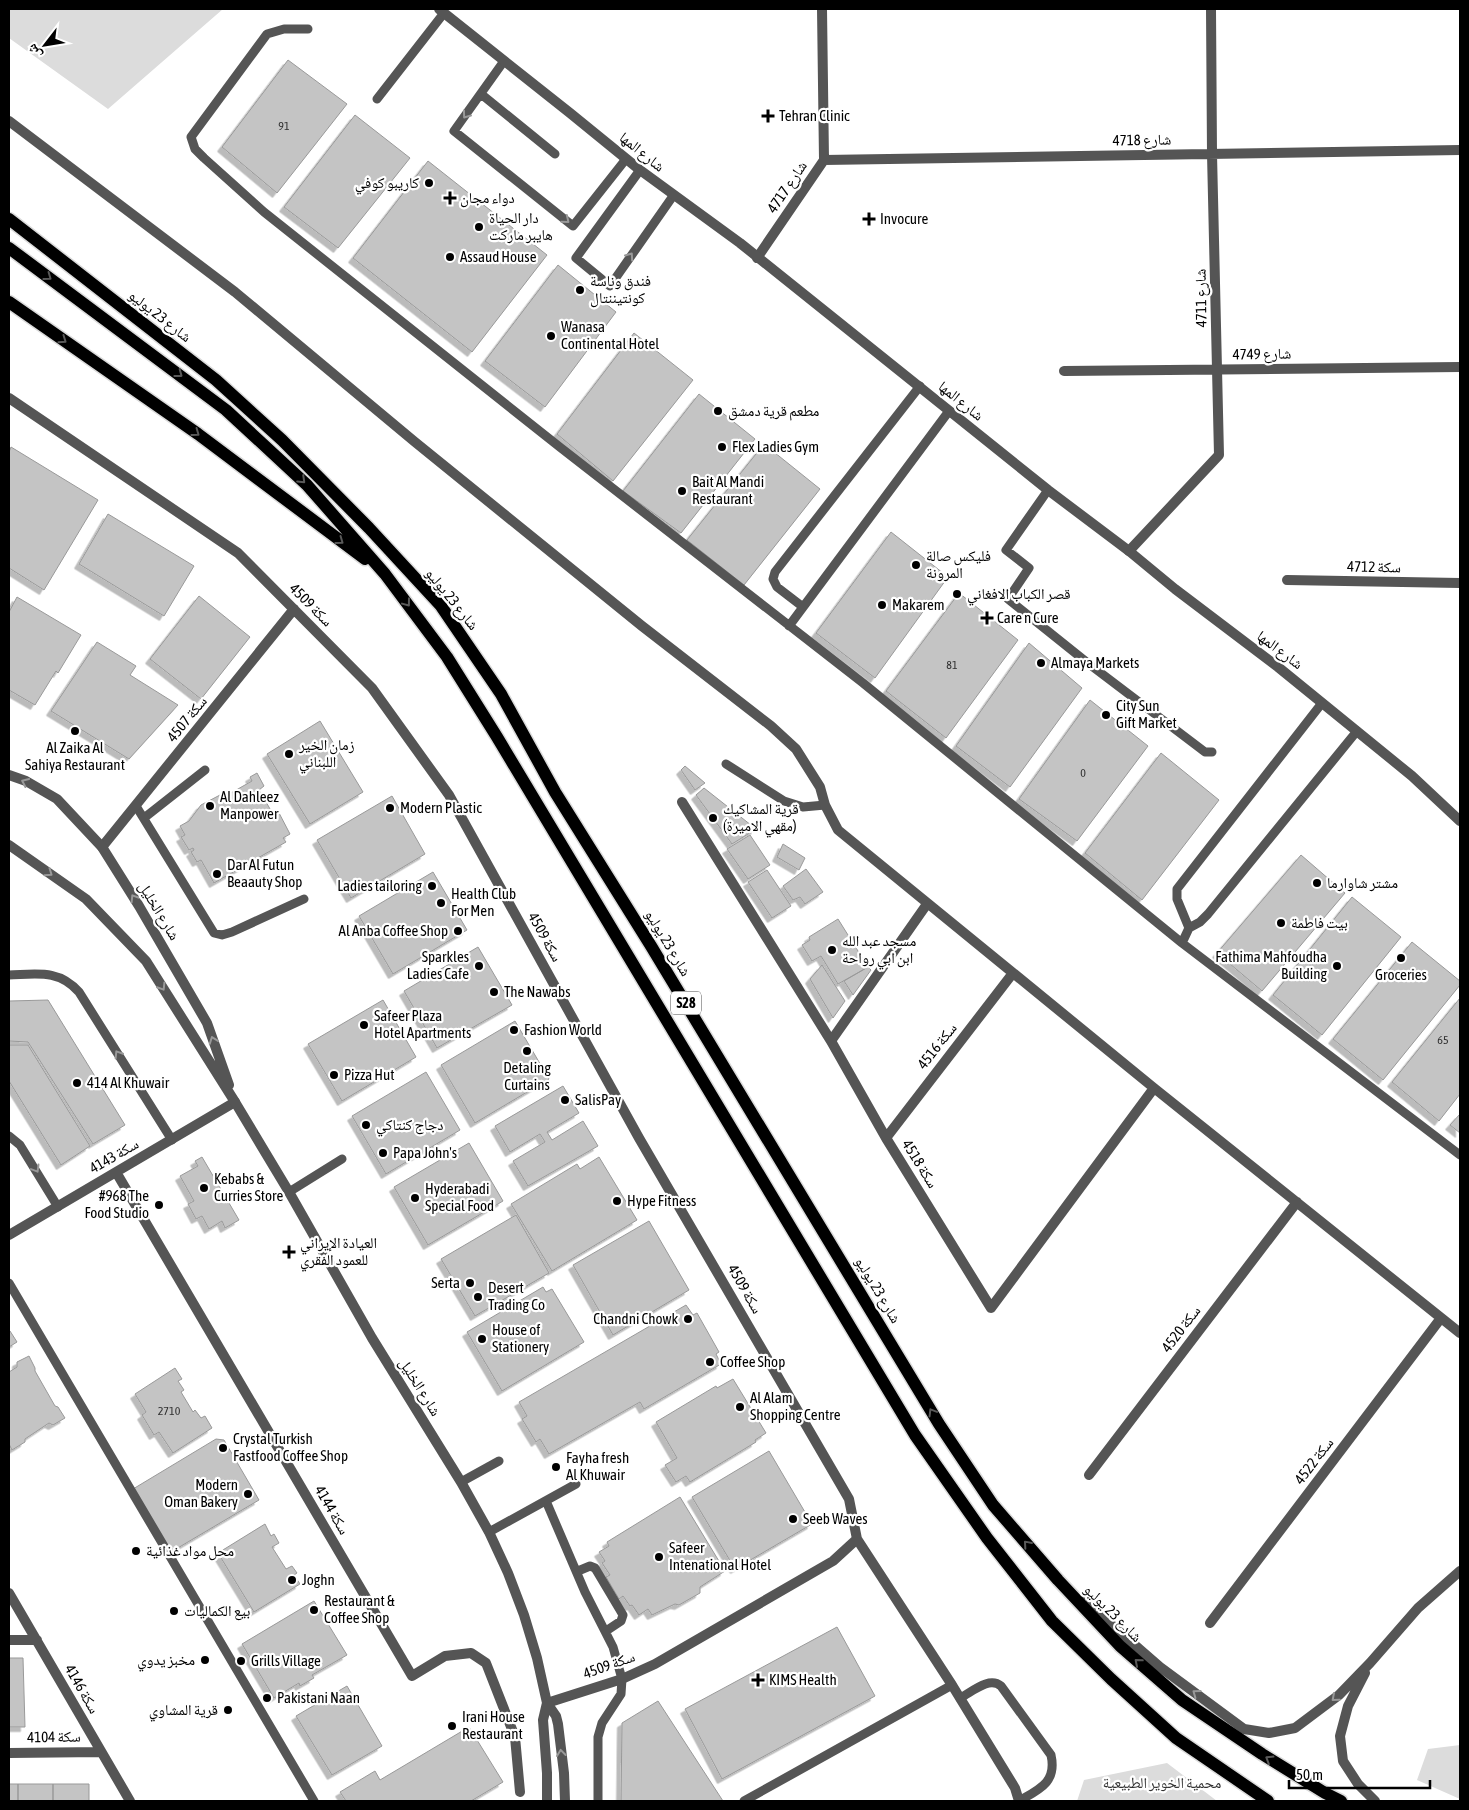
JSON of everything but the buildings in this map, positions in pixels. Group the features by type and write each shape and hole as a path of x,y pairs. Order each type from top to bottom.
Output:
{"main road":[{"name":"شارع 23 يوليو","path":"9,218 216,380 289,446 369,528 441,606 502,694 555,792 651,946 940,1424 993,1505 1058,1580 1120,1646 1182,1700 1262,1754 1341,1801"},
{"name":"S28","path":"9,248 226,410 307,485 385,574 447,657 497,737 915,1435 987,1538 1052,1622 1111,1679 1176,1738 1268,1801"},
{"path":"9,302 198,434 385,574"}],"street":[{"name":"4717 شارع","path":"757,258 824,160 822,9"},
{"name":"4711 شارع","path":"1130,551 1219,455 1212,154 1211,9"},
{"name":"شارع المها","path":"441,11 673,196 727,234 920,386 1048,490 1130,551 1175,589 1278,667 1412,776 1460,821"},
{"path":"9,121 236,292 415,442 642,626 771,726 796,749 820,787 825,805 838,830 1154,1088 1460,1333"},
{"name":"4718 شارع","path":"824,160 1460,150"},
{"name":"4749 شارع","path":"1064,371 1460,367"},
{"name":"سكة 4509","path":"9,398 238,553 372,688 450,795 640,1138 849,1499 858,1539 960,1698 1015,1788 1019,1801"},
{"name":"سكة 4712","path":"1288,580 1460,583"},
{"name":"سكة 4507","path":"102,847 294,609"},
{"name":"شارع الخليل","path":"9,775 57,799 102,847 139,906 207,1023 235,1102"},
{"name":"سكة 4518","path":"682,802 831,1041 886,1138 991,1308 1154,1088"},
{"name":"شارع الخليل","path":"9,844 86,899 146,961 235,1102 372,1338 461,1482 489,1532 508,1573 524,1615 537,1658 547,1702 556,1716 558,1724 564,1772 565,1801"},
{"path":"831,1041 927,904"},
{"name":"سكة 4516","path":"886,1138 1013,973"},
{"name":"سكة 4143","path":"9,1235 235,1102"},
{"name":"سكة 4144","path":"116,1172 412,1676 445,1656 472,1653 486,1663 516,1737 520,1792"},
{"name":"سكة 4520","path":"1089,1475 1297,1202"},
{"name":"سكة 4522","path":"1210,1622 1441,1318"},
{"name":"سكة 4509","path":"547,1702 622,1679 654,1664 833,1561 858,1539"},
{"path":"1058,1580 1104,1617 1160,1667 1244,1728 1268,1733 1295,1728 1339,1695 1418,1608 1460,1572"},
{"name":"سكة 4146","path":"9,1593 130,1801"},
{"path":"9,1640 37,1640"},
{"path":"1370,1663 1348,1706 1340,1736 1343,1761 1358,1784 1375,1801"},
{"name":"شارع الخليل","path":"546,1801 547,1773 543,1720 547,1702"},
{"name":"سكة 4104","path":"9,1753 100,1752"}],"lane":[{"path":"377,99 441,11"},
{"path":"308,29 284,29 268,34 191,137 194,149 280,224 561,448 863,683 1182,943 1460,1155"},
{"path":"504,61 454,131 573,226 626,158"},
{"path":"481,94 555,154"},
{"path":"640,170 576,258 610,286 673,196"},
{"path":"803,607 777,587 773,579 775,572 920,386"},
{"path":"789,626 949,411"},
{"path":"1048,490 1006,550 1029,568 1008,599 1205,752 1212,752"},
{"path":"1189,928 1177,899 1176,889 1322,703"},
{"path":"1182,943 1189,928 1200,922 1208,914 1357,731"},
{"path":"726,764 784,802 803,807 825,805"},
{"path":"144,818 205,770"},
{"path":"136,806 214,933 232,932 304,899"},
{"path":"9,975 49,974 58,976 73,985 172,1140"},
{"path":"9,1136 20,1145 58,1207"},
{"path":"288,1192 342,1159"},
{"path":"9,1283 314,1801"},
{"path":"461,1482 499,1461"},
{"path":"489,1532 576,1484"},
{"path":"546,1501 592,1606 606,1631 619,1662 622,1679 621,1694 602,1723 598,1738 598,1801"},
{"path":"578,1571 590,1566 595,1568 623,1615 621,1621 606,1631"},
{"path":"960,1698 990,1682 996,1682 1001,1686 1051,1755 1052,1774 1041,1788 1019,1801"},
{"path":"744,1801 952,1685"}],"green space":[{"path":"9,9 223,9 108,109 9,38"},
{"path":"1460,1745 1460,1799 1417,1780 1428,1749"},
{"name":"محمية الخوير الطبيعية","path":"1167,1763 1217,1801 1077,1801 1084,1780"}],"place":[{"name":"Tehran Clinic","path":"768,116"},
{"name":"كاريبو كوفي","path":"429,183"},
{"name":"دواء مجان","path":"450,198"},
{"name":"Invocure","path":"869,219"},
{"name":"دار الحياة هايبر ماركت","path":"479,227"},
{"name":"Assaud House","path":"450,257"},
{"name":"فندق وناسة كونتيننتال","path":"580,290"},
{"name":"Wanasa Continental Hotel","path":"551,336"},
{"name":"مطعم قرية دمشق","path":"718,411"},
{"name":"Flex Ladies Gym","path":"722,447"},
{"name":"Bait Al Mandi Restaurant","path":"682,491"},
{"name":"فليكس صالة المرونة","path":"916,565"},
{"name":"قصر الكباب الافغاني","path":"957,594"},
{"name":"Makarem","path":"882,605"},
{"name":"Care n Cure","path":"987,618"},
{"name":"Almaya Markets","path":"1041,663"},
{"name":"City Sun Gift Market","path":"1106,715"},
{"name":"Al Zaika Al Sahiya Restaurant","path":"75,731"},
{"name":"زمان الخير اللبناني","path":"289,754"},
{"name":"Al Dahleez Manpower","path":"210,806"},
{"name":"Modern Plastic","path":"390,808"},
{"name":"قرية المشاكيك (مقهي الاميرة)","path":"713,818"},
{"name":"Dar Al Futun Beaauty Shop","path":"217,874"},
{"name":"مشتر شاوارما","path":"1317,883"},
{"name":"Ladies tailoring","path":"432,886"},
{"name":"Health Club For Men","path":"441,903"},
{"name":"بيت فاطمة","path":"1281,923"},
{"name":"Al Anba Coffee Shop","path":"458,931"},
{"name":"مسجد عبد الله ابن ابي رواحة","path":"832,950"},
{"name":"Groceries","path":"1401,958"},
{"name":"Sparkles Ladies Cafe","path":"479,966"},
{"name":"Fathima Mahfoudha Building","path":"1337,966"},
{"name":"The Nawabs","path":"494,992"},
{"name":"Safeer Plaza Hotel Apartments","path":"364,1025"},
{"name":"Fashion World","path":"514,1030"},
{"name":"Detaling Curtains","path":"527,1051"},
{"name":"Pizza Hut","path":"334,1075"},
{"name":"414 Al Khuwair","path":"77,1083"},
{"name":"SalisPay","path":"565,1100"},
{"name":"دجاج كنتاكي","path":"366,1125"},
{"name":"Papa John's","path":"383,1153"},
{"name":"Kebabs & Curries Store","path":"204,1188"},
{"name":"Hyderabadi Special Food","path":"415,1198"},
{"name":"Hype Fitness","path":"617,1201"},
{"name":"#968 The Food Studio","path":"159,1205"},
{"name":"العيادة الإيراني للعمود الفقري","path":"289,1252"},
{"name":"Serta","path":"470,1283"},
{"name":"Desert Trading Co","path":"478,1297"},
{"name":"Chandni Chowk","path":"688,1319"},
{"name":"House of Stationery","path":"482,1339"},
{"name":"Coffee Shop","path":"710,1362"},
{"name":"Al Alam Shopping Centre","path":"740,1407"},
{"name":"Crystal Turkish Fastfood Coffee Shop","path":"223,1448"},
{"name":"Fayha fresh Al Khuwair","path":"556,1467"},
{"name":"Modern Oman Bakery","path":"248,1494"},
{"name":"Seeb Waves","path":"793,1519"},
{"name":"محل مواد غذائية","path":"136,1551"},
{"name":"Safeer Intenational Hotel","path":"659,1557"},
{"name":"Joghn","path":"292,1580"},
{"name":"Restaurant & Coffee Shop","path":"314,1610"},
{"name":"بيع الكماليات","path":"174,1611"},
{"name":"مخبز يدوي","path":"205,1660"},
{"name":"Grills Village","path":"241,1661"},
{"name":"KIMS Health","path":"758,1680"},
{"name":"Pakistani Naan","path":"267,1698"},
{"name":"قرية المشاوي","path":"228,1710"},
{"name":"Irani House Restaurant","path":"452,1726"}]}
